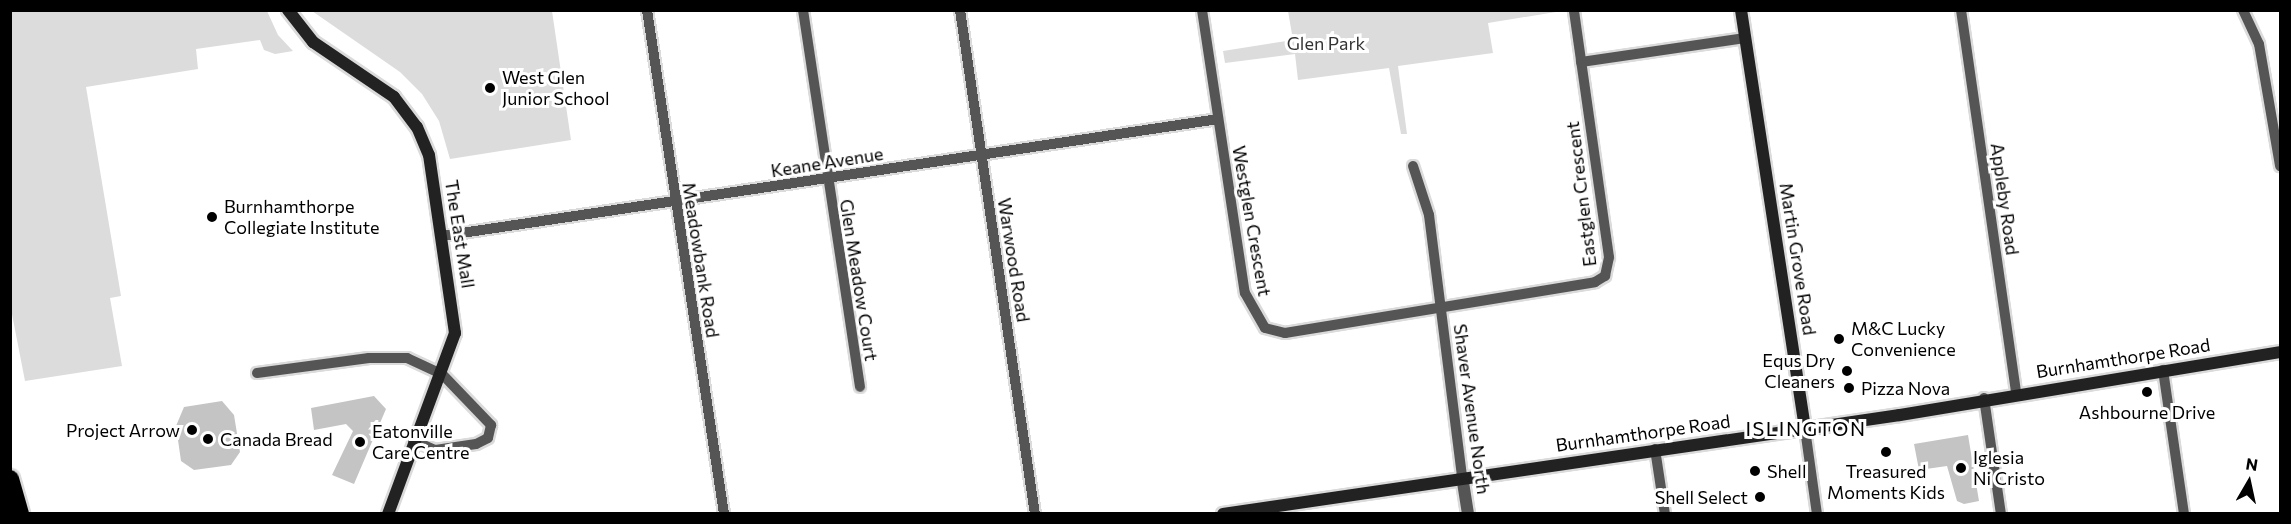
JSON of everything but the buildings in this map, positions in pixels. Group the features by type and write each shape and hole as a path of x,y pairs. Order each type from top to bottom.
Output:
{"highway":[{"path":"10,479 20,513"}],"main road":[{"name":"The East Mall","path":"288,10 313,42 387,91 412,119 429,155 455,333 442,374 413,440 388,513"},
{"name":"Martin Grove Road","path":"1741,10 1805,429"},
{"name":"Burnhamthorpe Road","path":"1223,513 1462,476 1805,429 1984,398 2280,352"}],"street":[{"name":"Meadowbank Road","path":"647,10 724,513"},
{"name":"Glen Meadow Court","path":"803,10 860,387"},
{"name":"Warwood Road","path":"960,10 1035,513"},
{"name":"Westglen Crescent","path":"1202,10 1245,293 1265,328 1286,333 1440,309"},
{"name":"Eastglen Crescent","path":"1440,309 1595,282 1607,273 1609,257 1575,10"},
{"name":"Appleby Road","path":"1961,10 2016,393"},
{"path":"2243,10 2259,44 2280,166"},
{"path":"1581,62 1745,38"},
{"name":"Keane Avenue","path":"442,236 1218,119"},
{"name":"Shaver Avenue North","path":"1413,166 1429,215 1468,513"},
{"path":"257,373 390,356 442,374 486,416 491,434 481,443 440,450 413,440"},
{"path":"2163,370 2184,513"},
{"path":"1984,398 2001,513"},
{"name":"Martin Grove Road","path":"1805,429 1817,513"},
{"path":"1655,449 1665,513"}],"green space":[{"name":"Glen Park","path":"1562,10 1488,23 1493,53 1398,66 1407,134 1401,134 1389,68 1298,80 1295,54 1225,63 1223,51 1293,40 1288,11"},
{"path":"10,11 267,11 278,35 293,51 275,54 264,50 260,40 196,49 198,69 86,87 121,296 110,298 122,366 25,381 10,304"},
{"name":"West Glen Junior School","path":"312,11 552,11 571,140 450,159 439,121 422,94 400,72"}],"place":[{"name":"West Glen Junior School","path":"490,88"},
{"name":"Burnhamthorpe Collegiate Institute","path":"212,217"},
{"name":"M&C Lucky Convenience","path":"1839,339"},
{"name":"Equs Dry Cleaners","path":"1847,371"},
{"name":"Pizza Nova","path":"1849,388"},
{"name":"Ashbourne Drive","path":"2147,392"},
{"name":"Project Arrow","path":"192,430"},
{"name":"Canada Bread","path":"208,439"},
{"name":"Eatonville Care Centre","path":"360,442"},
{"name":"Treasured Moments Kids","path":"1886,452"},
{"name":"Iglesia Ni Cristo","path":"1961,468"},
{"name":"Shell","path":"1755,471"},
{"name":"Shell Select","path":"1760,497"}],"district":[{"name":"ISLINGTON","path":"1806,428"}]}
